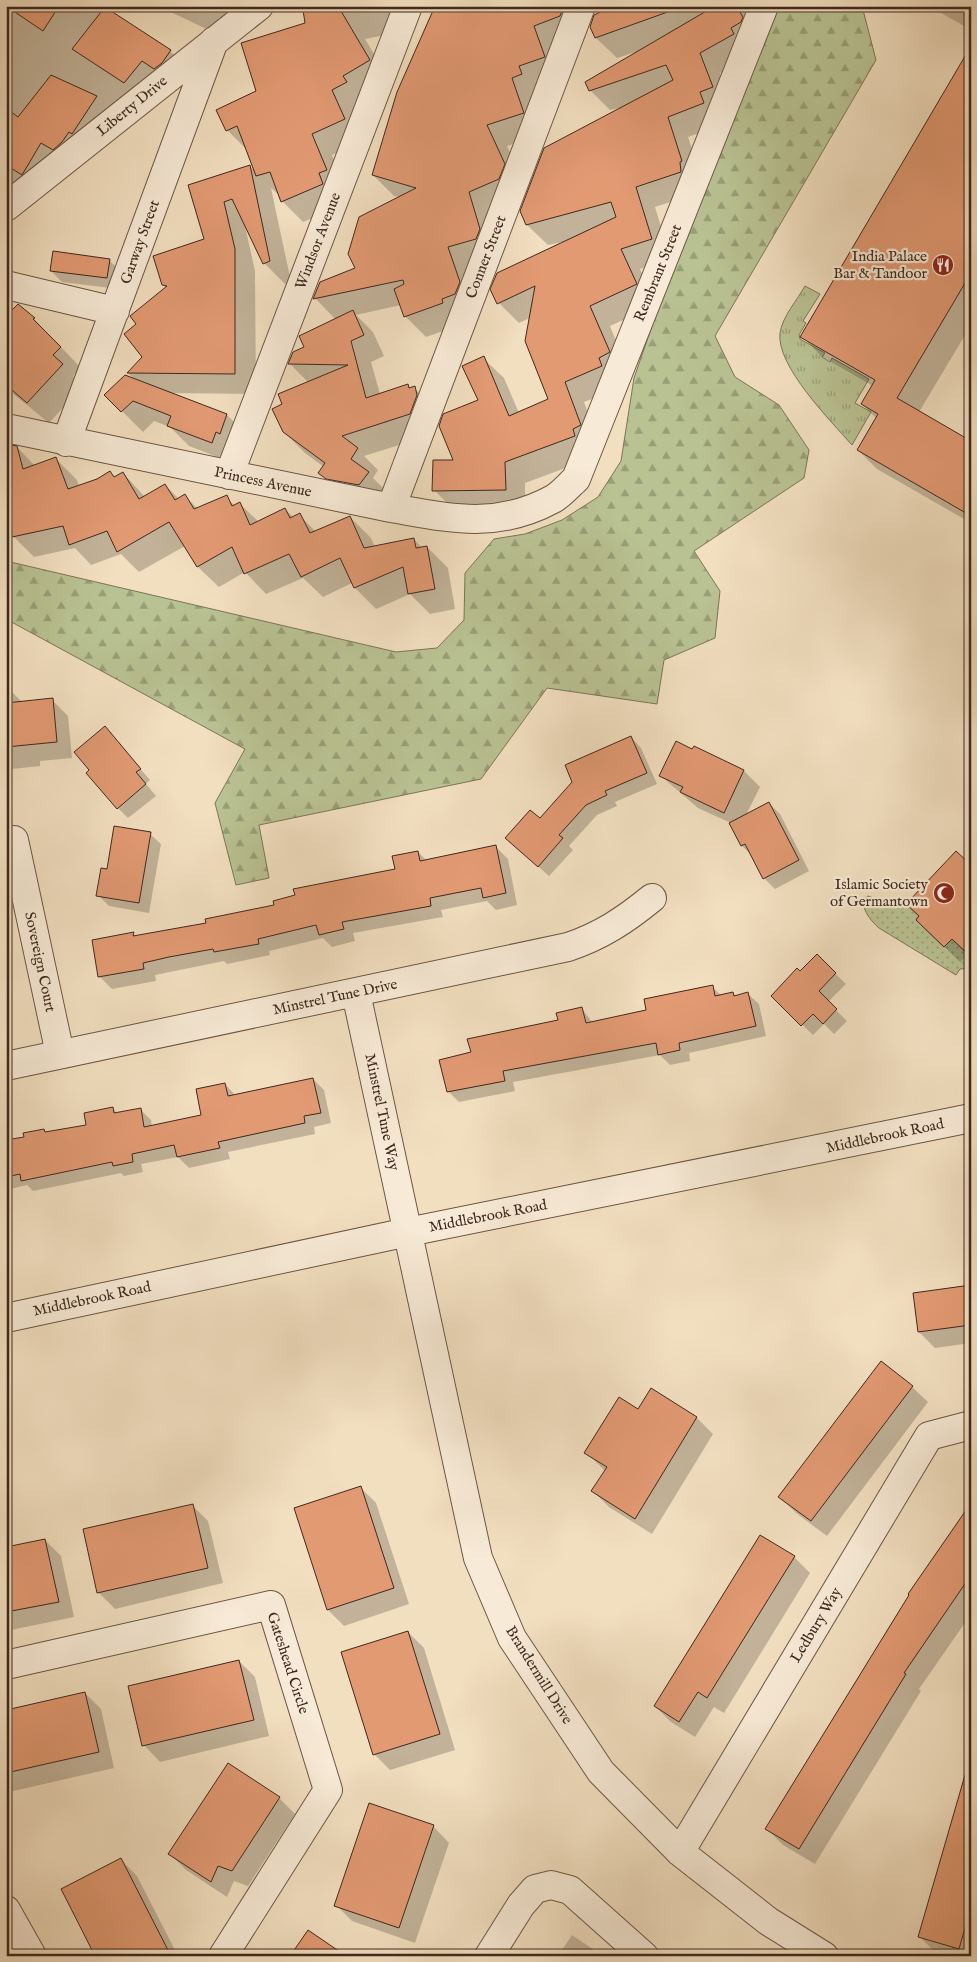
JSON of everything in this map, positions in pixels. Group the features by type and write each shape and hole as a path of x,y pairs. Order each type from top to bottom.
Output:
{"street":[{"name":"Liberty Drive","path":"6,207 259,6"},
{"name":"Windsor Avenue","path":"229,475 408,6"},
{"name":"Conner Street","path":"390,508 581,6"},
{"name":"Rembrant Street","path":"521,512 554,499 576,479 764,6"},
{"name":"Garway Street","path":"66,442 214,41"},
{"path":"6,285 115,311"},
{"name":"Princess Avenue","path":"6,428 390,508 454,519 487,520 521,512"},
{"name":"Sovereign Court","path":"14,840 60,1054"},
{"name":"Minstrel Tune Drive","path":"6,1066 568,947 594,939 620,924 652,898"},
{"name":"Minstrel Tune Way","path":"356,993 408,1232"},
{"name":"Middlebrook Road","path":"6,1318 408,1232 971,1118"},
{"name":"Brandermill Drive","path":"408,1232 478,1558 510,1632 601,1772 680,1852 768,1921 824,1956"},
{"name":"Ledbury Way","path":"680,1852 929,1436 971,1425"},
{"name":"Gateshead Circle","path":"6,1665 271,1605 328,1790 223,1956"},
{"path":"489,1956 521,1905 535,1889 551,1885 570,1890 644,1956"},
{"path":"6,1910 32,1956"}],"green space":[{"path":"779,6 862,6 876,60 715,336 735,377 779,405 809,450 804,478 694,551 720,591 715,638 664,660 657,704 547,688 481,779 259,825 269,878 236,885 215,803 245,749 6,619 6,561 396,652 437,648 464,620 465,573 494,539 525,534 562,520 598,497 621,461 634,378 669,277"},
{"path":"805,286 820,294 803,321 806,323 799,335 800,339 825,353 822,357 830,362 832,358 869,379 855,403 871,412 852,445 819,408 795,377 781,346 781,327"},
{"path":"868,896 890,905 902,900 919,916 916,920 944,947 952,939 966,953 971,949 971,968 960,969 956,975 879,928 868,916 863,905 862,901"}],"building":[{"path":"6,6 59,6 43,31"},
{"path":"321,6 338,6 370,60 343,76 347,82 332,90 345,119 312,134 327,170 319,173 323,184 281,202 270,172 256,176 237,126 226,131 216,110 256,91 241,43 305,23 303,10"},
{"path":"435,6 564,6 560,16 534,26 545,57 519,66 522,74 512,78 524,113 487,125 505,164 499,179 469,192 480,229 476,239 448,247 460,282 455,294 442,299 443,303 404,317 394,289 404,284 403,280 313,299 320,282 355,268 348,254 359,217 416,188 372,175 397,92"},
{"path":"613,6 676,6 676,9 595,38 590,27 594,15"},
{"path":"715,6 736,6 743,17 741,22 731,28 734,34 700,53 713,87 700,92 704,103 668,117 682,161 680,162 681,172 636,187 652,239 621,249 637,284 590,306 610,352 599,358 602,366 565,382 581,425 573,429 575,436 505,462 506,490 432,491 433,460 453,460 439,426 443,414 478,400 462,366 484,356 509,416 548,399 525,341 535,286 497,304 490,289 497,273 616,217 611,202 526,225 520,211 544,148 673,80 666,65 589,91 585,82"},
{"path":"105,7 171,50 162,63 154,69 142,61 124,83 72,49"},
{"path":"971,46 971,273 897,398 971,441 971,516 857,450 878,414 861,404 875,380 800,337"},
{"path":"51,75 97,96 72,134 69,132 53,150 41,143 22,175 6,165 6,108 18,117"},
{"path":"250,165 270,261 263,264 232,199 224,202 235,249 235,374 127,373 142,357 124,334 136,324 130,316 167,286 162,285 153,256 204,239 188,185"},
{"path":"53,251 110,259 107,278 50,271"},
{"path":"18,304 35,318 33,319 61,347 53,355 63,364 27,403 6,385 6,316"},
{"path":"353,310 364,335 351,341 366,398 408,384 409,388 415,386 417,395 410,414 342,436 358,448 351,459 369,472 359,485 326,479 318,473 325,463 283,432 272,409 282,404 278,394 348,365 288,364 293,352 304,347 299,336"},
{"path":"125,375 227,414 220,434 216,432 212,443 167,426 171,416 133,401 121,412 104,395"},
{"path":"6,444 17,446 23,469 56,457 68,489 97,479 110,471 114,477 123,472 139,499 165,484 175,500 185,494 194,509 227,495 232,506 240,502 250,525 285,508 290,518 300,513 310,533 350,516 364,548 414,538 416,548 427,546 435,589 408,594 403,567 354,588 340,558 301,577 289,554 244,574 232,547 197,567 169,522 117,552 107,531 69,545 63,526 12,537 9,521 6,522"},
{"path":"53,698 57,742 6,747 6,703"},
{"path":"105,726 141,769 136,772 146,784 117,809 86,773 89,770 74,752"},
{"path":"631,736 647,773 605,791 607,795 586,805 559,835 563,838 538,867 505,838 530,810 540,818 572,782 565,765"},
{"path":"676,741 692,749 694,746 744,770 724,813 680,792 683,787 659,776"},
{"path":"769,802 799,860 763,879 745,844 741,846 729,823"},
{"path":"114,826 151,832 139,903 96,896 101,868 107,869"},
{"path":"496,845 506,893 483,898 481,888 430,898 431,906 342,922 344,929 319,935 316,925 258,939 259,944 214,952 213,949 169,957 143,963 144,969 98,977 92,940 134,932 133,936 206,923 205,919 274,905 273,901 295,895 293,889 395,869 392,856 418,851 420,861"},
{"name":"Islamic Society of Germantown","path":"956,851 971,865 971,957 952,939 944,947 916,920 919,916 906,904"},
{"path":"817,954 836,973 819,991 837,1009 823,1024 813,1014 801,1026 771,996 797,968 800,971"},
{"path":"713,985 715,996 733,992 734,996 748,992 756,1026 679,1043 680,1050 658,1055 656,1043 503,1071 505,1081 447,1092 439,1060 471,1052 467,1039 558,1020 556,1013 582,1007 586,1023 646,1010 644,999"},
{"path":"313,1078 321,1113 304,1116 305,1123 218,1142 220,1148 177,1157 174,1145 132,1154 133,1162 113,1166 112,1162 21,1181 20,1174 6,1177 6,1140 24,1137 23,1133 44,1129 45,1132 86,1125 84,1113 113,1107 114,1113 141,1108 144,1127 201,1115 196,1089 225,1083 228,1096"},
{"path":"971,1285 971,1325 918,1332 913,1293"},
{"path":"881,1361 913,1386 811,1521 778,1497"},
{"path":"651,1388 697,1417 635,1519 591,1491 607,1467 584,1453 619,1397 638,1409"},
{"path":"361,1486 394,1588 327,1610 294,1508"},
{"path":"971,1503 971,1575 904,1673 906,1674 799,1849 765,1829 908,1594"},
{"path":"193,1504 208,1568 97,1593 83,1529"},
{"path":"760,1535 795,1556 707,1698 698,1692 679,1722 654,1706"},
{"path":"45,1539 59,1602 6,1612 6,1547"},
{"path":"408,1631 440,1734 373,1755 341,1652"},
{"path":"239,1660 254,1720 142,1746 128,1686"},
{"path":"85,1692 99,1752 6,1773 6,1710"},
{"path":"228,1763 280,1797 232,1871 218,1866 211,1882 168,1854"},
{"path":"965,1775 971,1776 971,1907 959,1949 918,1937"},
{"path":"369,1803 434,1825 399,1928 334,1906"},
{"path":"121,1858 171,1956 95,1956 61,1889"},
{"path":"308,1930 346,1956 290,1956"}],"place":[{"name":"India Palace Bar & Tandoor","path":"943,265"},
{"name":"Islamic Society of Germantown","path":"944,893"}]}
